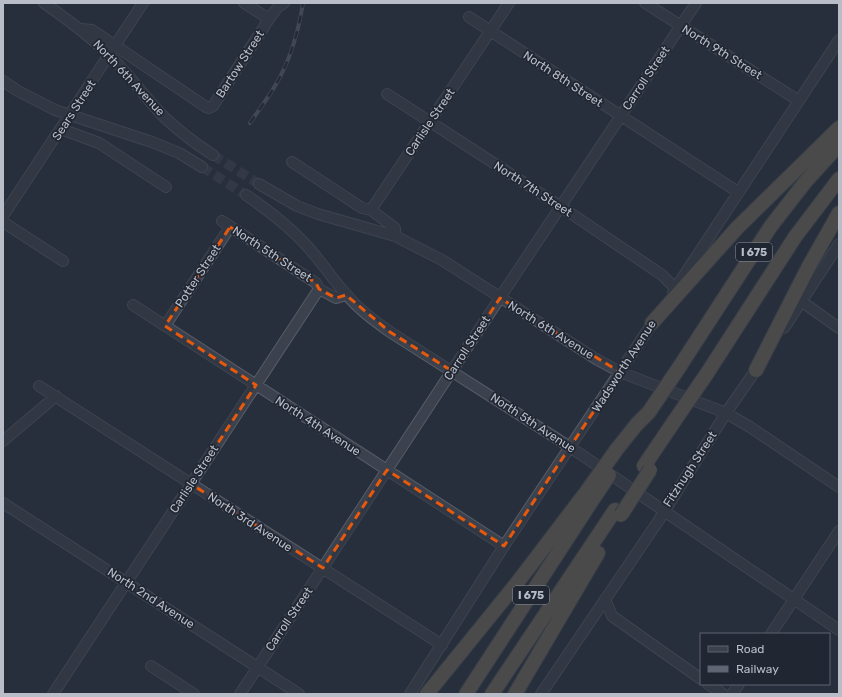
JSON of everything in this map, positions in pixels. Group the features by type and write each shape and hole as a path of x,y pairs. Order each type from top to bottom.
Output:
{"highway":[{"path":"652,323 737,228 839,128"},
{"name":"I 675","path":"466,694 591,493 637,424 649,412 680,366 770,226 806,181 839,145"},
{"name":"I 675","path":"492,694 618,513 647,468 673,423 795,238 839,179"},
{"path":"756,370 809,266 839,213"},
{"path":"427,694 591,493"},
{"path":"515,694 618,513"}],"street":[{"name":"North 6th Avenue","path":"44,3 82,29 109,55 164,117 184,136 213,155"},
{"name":"Sears Street","path":"3,216 143,3"},
{"path":"244,3 269,19"},
{"name":"Bartow Street","path":"116,46 209,108 213,106 269,19 278,7 284,3"},
{"name":"Carlisle Street","path":"371,210 509,3"},
{"name":"North 9th Street","path":"645,3 799,100"},
{"name":"Carroll Street","path":"240,694 560,206 696,3"},
{"name":"North 8th Street","path":"469,17 738,192"},
{"path":"82,29 92,30 116,46"},
{"name":"Wadsworth Avenue","path":"410,694 504,546 839,40"},
{"path":"3,81 37,102 70,116 179,152 202,167"},
{"name":"North 7th Street","path":"387,94 560,206 662,275 675,288"},
{"path":"61,129 99,143 166,187"},
{"path":"292,162 362,208 371,210 395,228 395,236"},
{"name":"North 6th Avenue","path":"259,184 297,206 318,214 395,236 442,260 596,359 620,372 726,413 750,426 839,487"},
{"name":"North 5th Avenue","path":"246,195 270,211 289,227 308,246 346,295 384,328 570,448 839,630"},
{"path":"3,222 63,261"},
{"name":"North 5th Street","path":"226,224 316,283 319,289"},
{"name":"Potter Street","path":"165,326 226,224"},
{"name":"Fitzhugh Street","path":"541,694 664,511 726,413 839,244"},
{"path":"319,289 336,298 346,295"},
{"name":"Carlisle Street","path":"52,694 319,289"},
{"path":"801,301 839,328"},
{"name":"North 4th Avenue","path":"133,305 504,546"},
{"name":"North 3rd Avenue","path":"39,386 442,645"},
{"path":"3,441 56,396"},
{"name":"North 2nd Avenue","path":"3,503 299,694"},
{"path":"772,633 839,531"},
{"path":"605,598 612,616 700,678"},
{"path":"151,666 194,694"},
{"path":"710,685 723,694"},
{"path":"732,694 738,685"}],"highlighted area":[{"path":"230,227 316,283 319,289 336,298 346,295 390,332 452,371 500,298 620,372 504,546 387,470 323,568 191,484 256,385 165,326"}],"tunnel":[{"path":"213,155 259,184"},
{"path":"202,167 246,195"}],"railway":[{"path":"250,123 273,89 288,59 303,3"}]}
